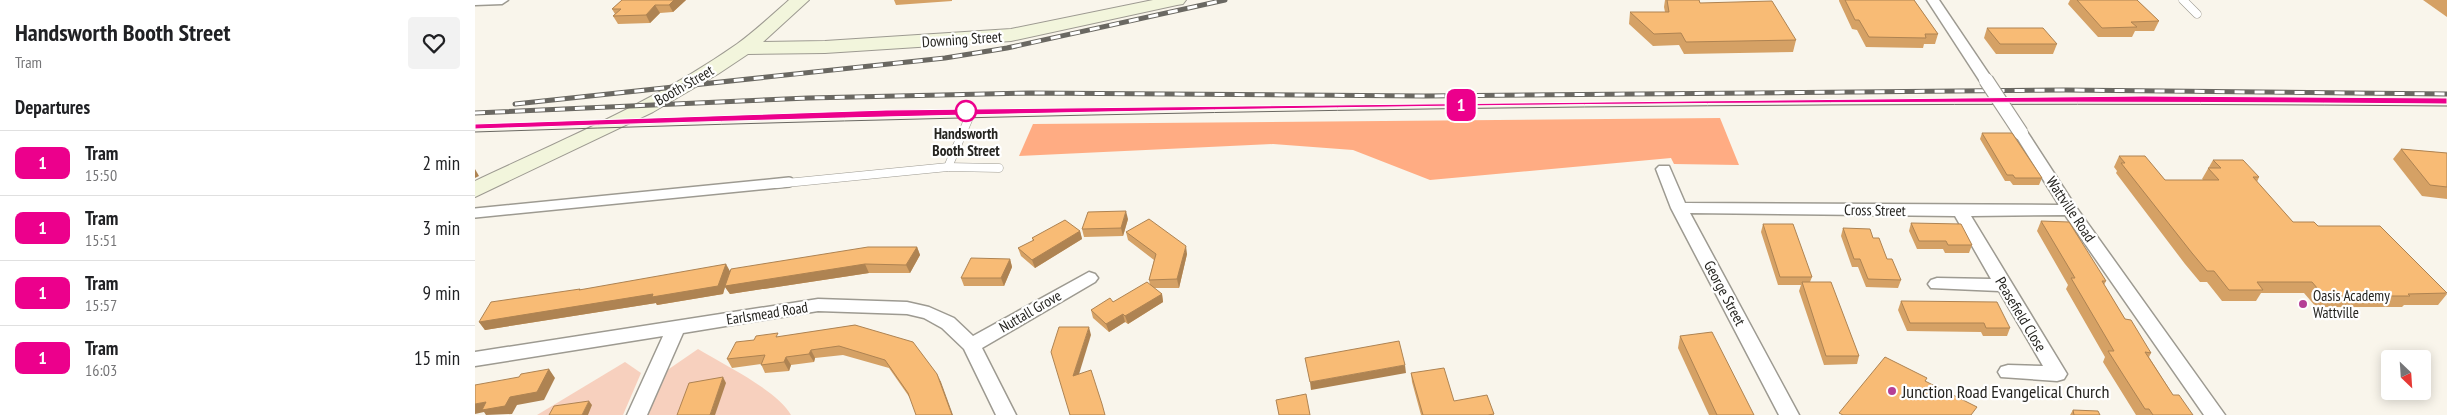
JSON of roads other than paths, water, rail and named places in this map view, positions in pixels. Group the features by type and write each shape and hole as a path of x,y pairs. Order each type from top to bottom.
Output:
{"street":[{"path":"475,1 502,0"},
{"name":"Booth Street","path":"475,190 618,121 695,80 744,48 800,0"},
{"name":"Downing Street","path":"744,48 834,47 1011,35 1177,0"},
{"name":"Wattville Road","path":"1933,0 2070,210 2215,415"},
{"name":"George Street","path":"1664,169 1679,208 1789,415"},
{"name":"Cross Street","path":"1679,208 1960,212 2070,210"},
{"name":"Peasefield Close","path":"1960,212 2057,374 2009,372"},
{"name":"Nuttall Grove","path":"971,345 1089,278"},
{"path":"1937,284 2004,285"},
{"name":"Earlsmead Road","path":"475,359 818,305 907,308 929,313 948,323 971,345 1006,415"},
{"path":"637,415 675,328"}],"lane":[{"path":"2183,0 2197,14"},
{"path":"948,167 968,120"},
{"path":"475,213 948,167 999,168"}],"tram line":[{"name":"1","path":"475,126 966,111 2143,98 2447,101"},
{"path":"475,132 721,124 1461,108 1954,104 2447,106"}],"railway":[{"path":"515,104 945,58 1007,48 1225,0"},
{"path":"475,113 808,98 1031,93 1424,96 2065,90 2447,94"}],"place":[{"name":"Handsworth Booth Street","path":"966,111"},
{"name":"Oasis Academy Wattville","path":"2303,304"},
{"name":"Junction Road Evangelical Church","path":"1892,391"}]}
